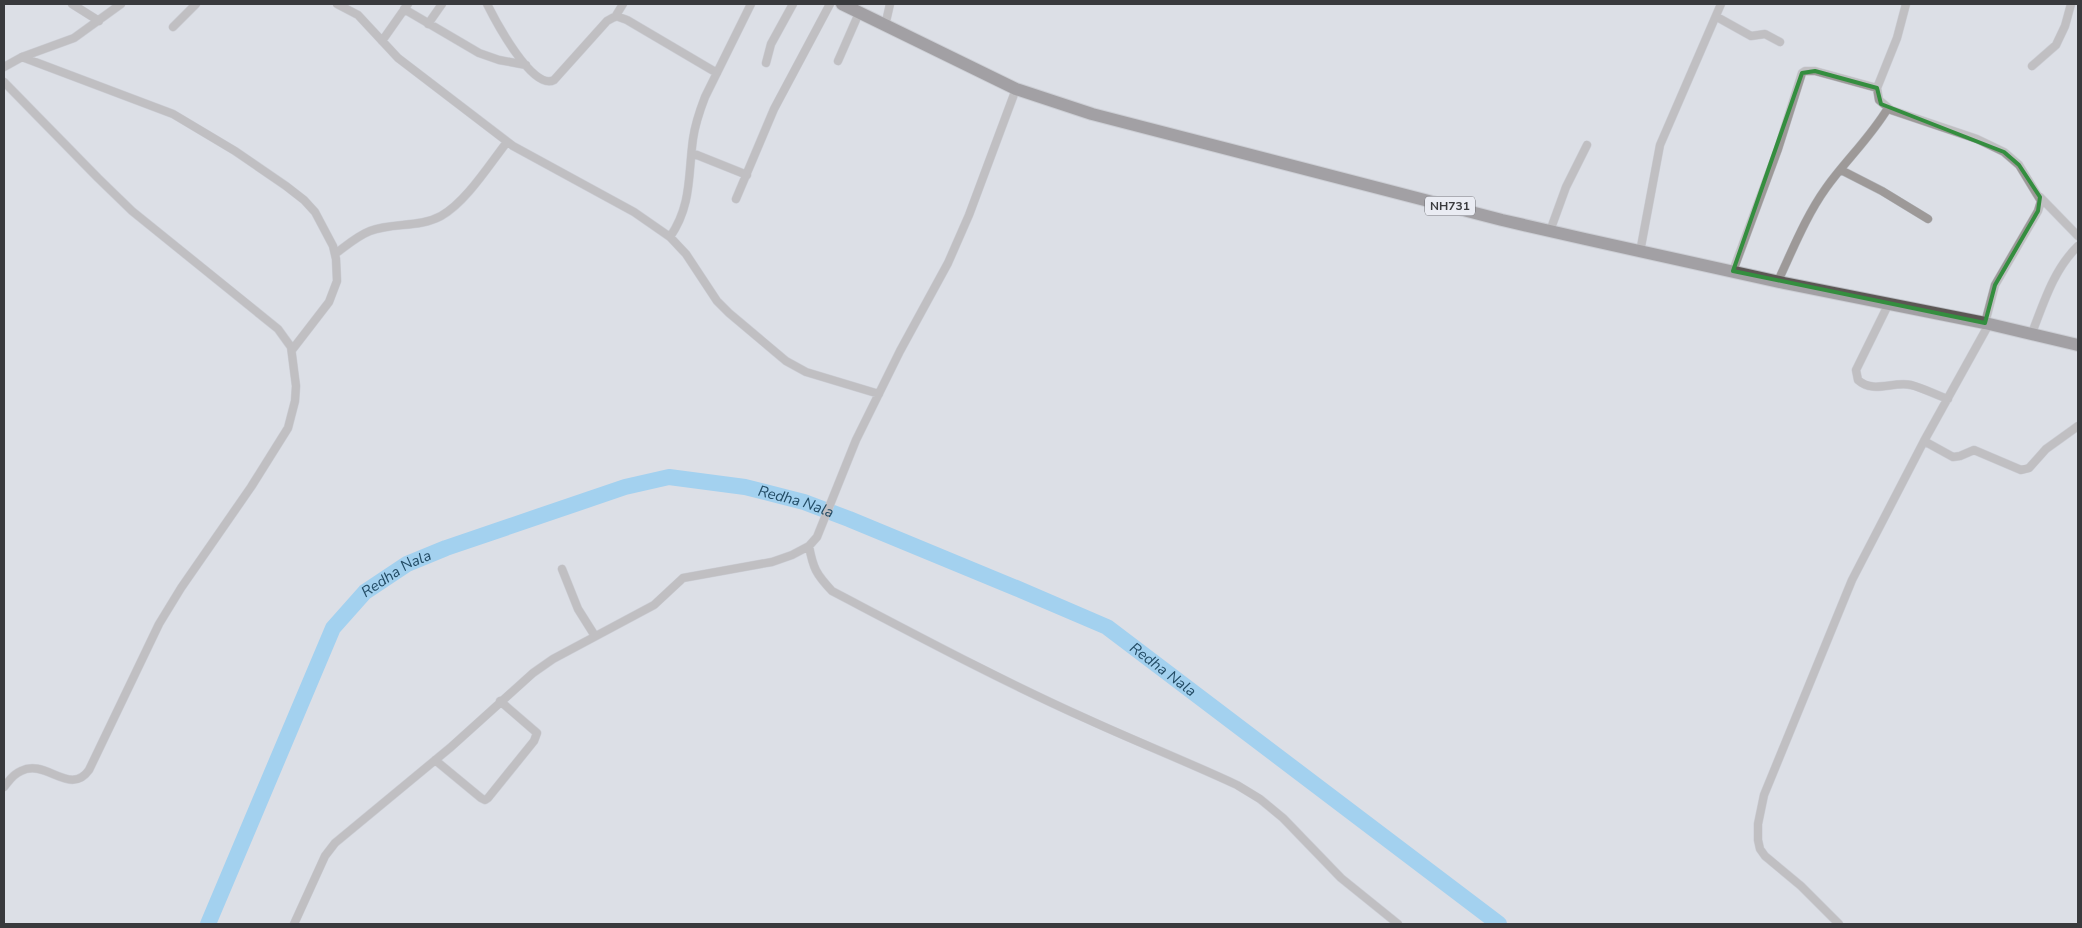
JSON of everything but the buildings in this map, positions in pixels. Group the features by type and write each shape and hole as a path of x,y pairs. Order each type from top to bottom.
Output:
{"highway":[{"name":"NH731","path":"842,4 1016,89 1064,107 1550,231 1733,272 2032,333 2078,345"}],"street":[{"path":"72,4 98,21"},
{"path":"4,67 22,57 74,38 121,4"},
{"path":"173,28 196,4"},
{"path":"337,4 351,6 382,41 409,67 507,142 634,212 670,236 686,254 717,301 780,357 800,369 879,394"},
{"path":"428,24 442,4"},
{"path":"488,4 513,48 526,65 541,81 550,82 614,17 623,4"},
{"path":"670,236 683,213 699,112 750,4"},
{"path":"766,63 771,44 793,4"},
{"path":"736,199 774,109 830,4"},
{"path":"885,26 890,4"},
{"path":"1640,252 1660,145 1721,4"},
{"path":"1906,4 1896,38 1877,88 1878,100 1888,108 1977,139 2004,152 2019,165 2040,197 2078,236"},
{"path":"2032,66 2056,45 2063,31 2071,4"},
{"path":"382,41 406,6 428,24 479,53 499,60 526,65"},
{"path":"838,62 859,13"},
{"path":"1717,16 1751,36 1765,34 1780,42"},
{"path":"614,17 622,17 717,73"},
{"path":"22,57 166,111 193,124 304,200 323,225 335,254 337,281 329,302 292,350"},
{"path":"1733,272 1776,154 1802,73 1809,70 1815,71 1877,88"},
{"path":"4,82 132,211 278,329 287,339 292,350 296,386 295,401 288,428 251,487 159,624 89,770 78,780 71,781 64,780 43,769 22,769 4,787"},
{"path":"294,924 325,856 335,843 435,760 533,673 553,659 654,605 683,578 772,562 792,555 809,546 817,537 856,440 948,263 969,215 1016,89"},
{"path":"1778,281 1811,211 1827,187 1888,108"},
{"path":"335,254 358,237 370,231 419,223 440,216 461,200 507,142"},
{"path":"1550,231 1566,187 1587,145"},
{"path":"692,154 747,175"},
{"path":"1841,170 1882,191 1928,219"},
{"path":"1839,924 1801,886 1765,856 1758,840 1764,795 1852,580 1987,324 1995,285 2041,206 2040,197"},
{"path":"2032,333 2058,272 2066,258 2078,246"},
{"path":"1890,303 1856,370 1858,380 1869,387 1910,385 1948,399"},
{"path":"1924,441 1953,457 1974,450 2021,470 2028,468 2046,449 2078,426"},
{"path":"809,546 813,567 818,576 832,590 940,648 1046,700 1214,774 1260,799 1283,818 1341,878 1392,923"},
{"path":"562,569 578,609 595,636"},
{"path":"435,760 481,798 485,800 488,798 534,741 537,733 500,701"}],"highlighted area":[{"path":"1815,71 1877,88 1881,104 2004,152 2019,165 2040,197 2038,211 1995,285 1985,323 1733,271 1802,73"}],"waterway":[{"name":"Redha Nala","path":"208,924 333,628 365,592 407,564 446,548 625,487 669,477 745,487 804,502 1107,627 1499,924"}]}
